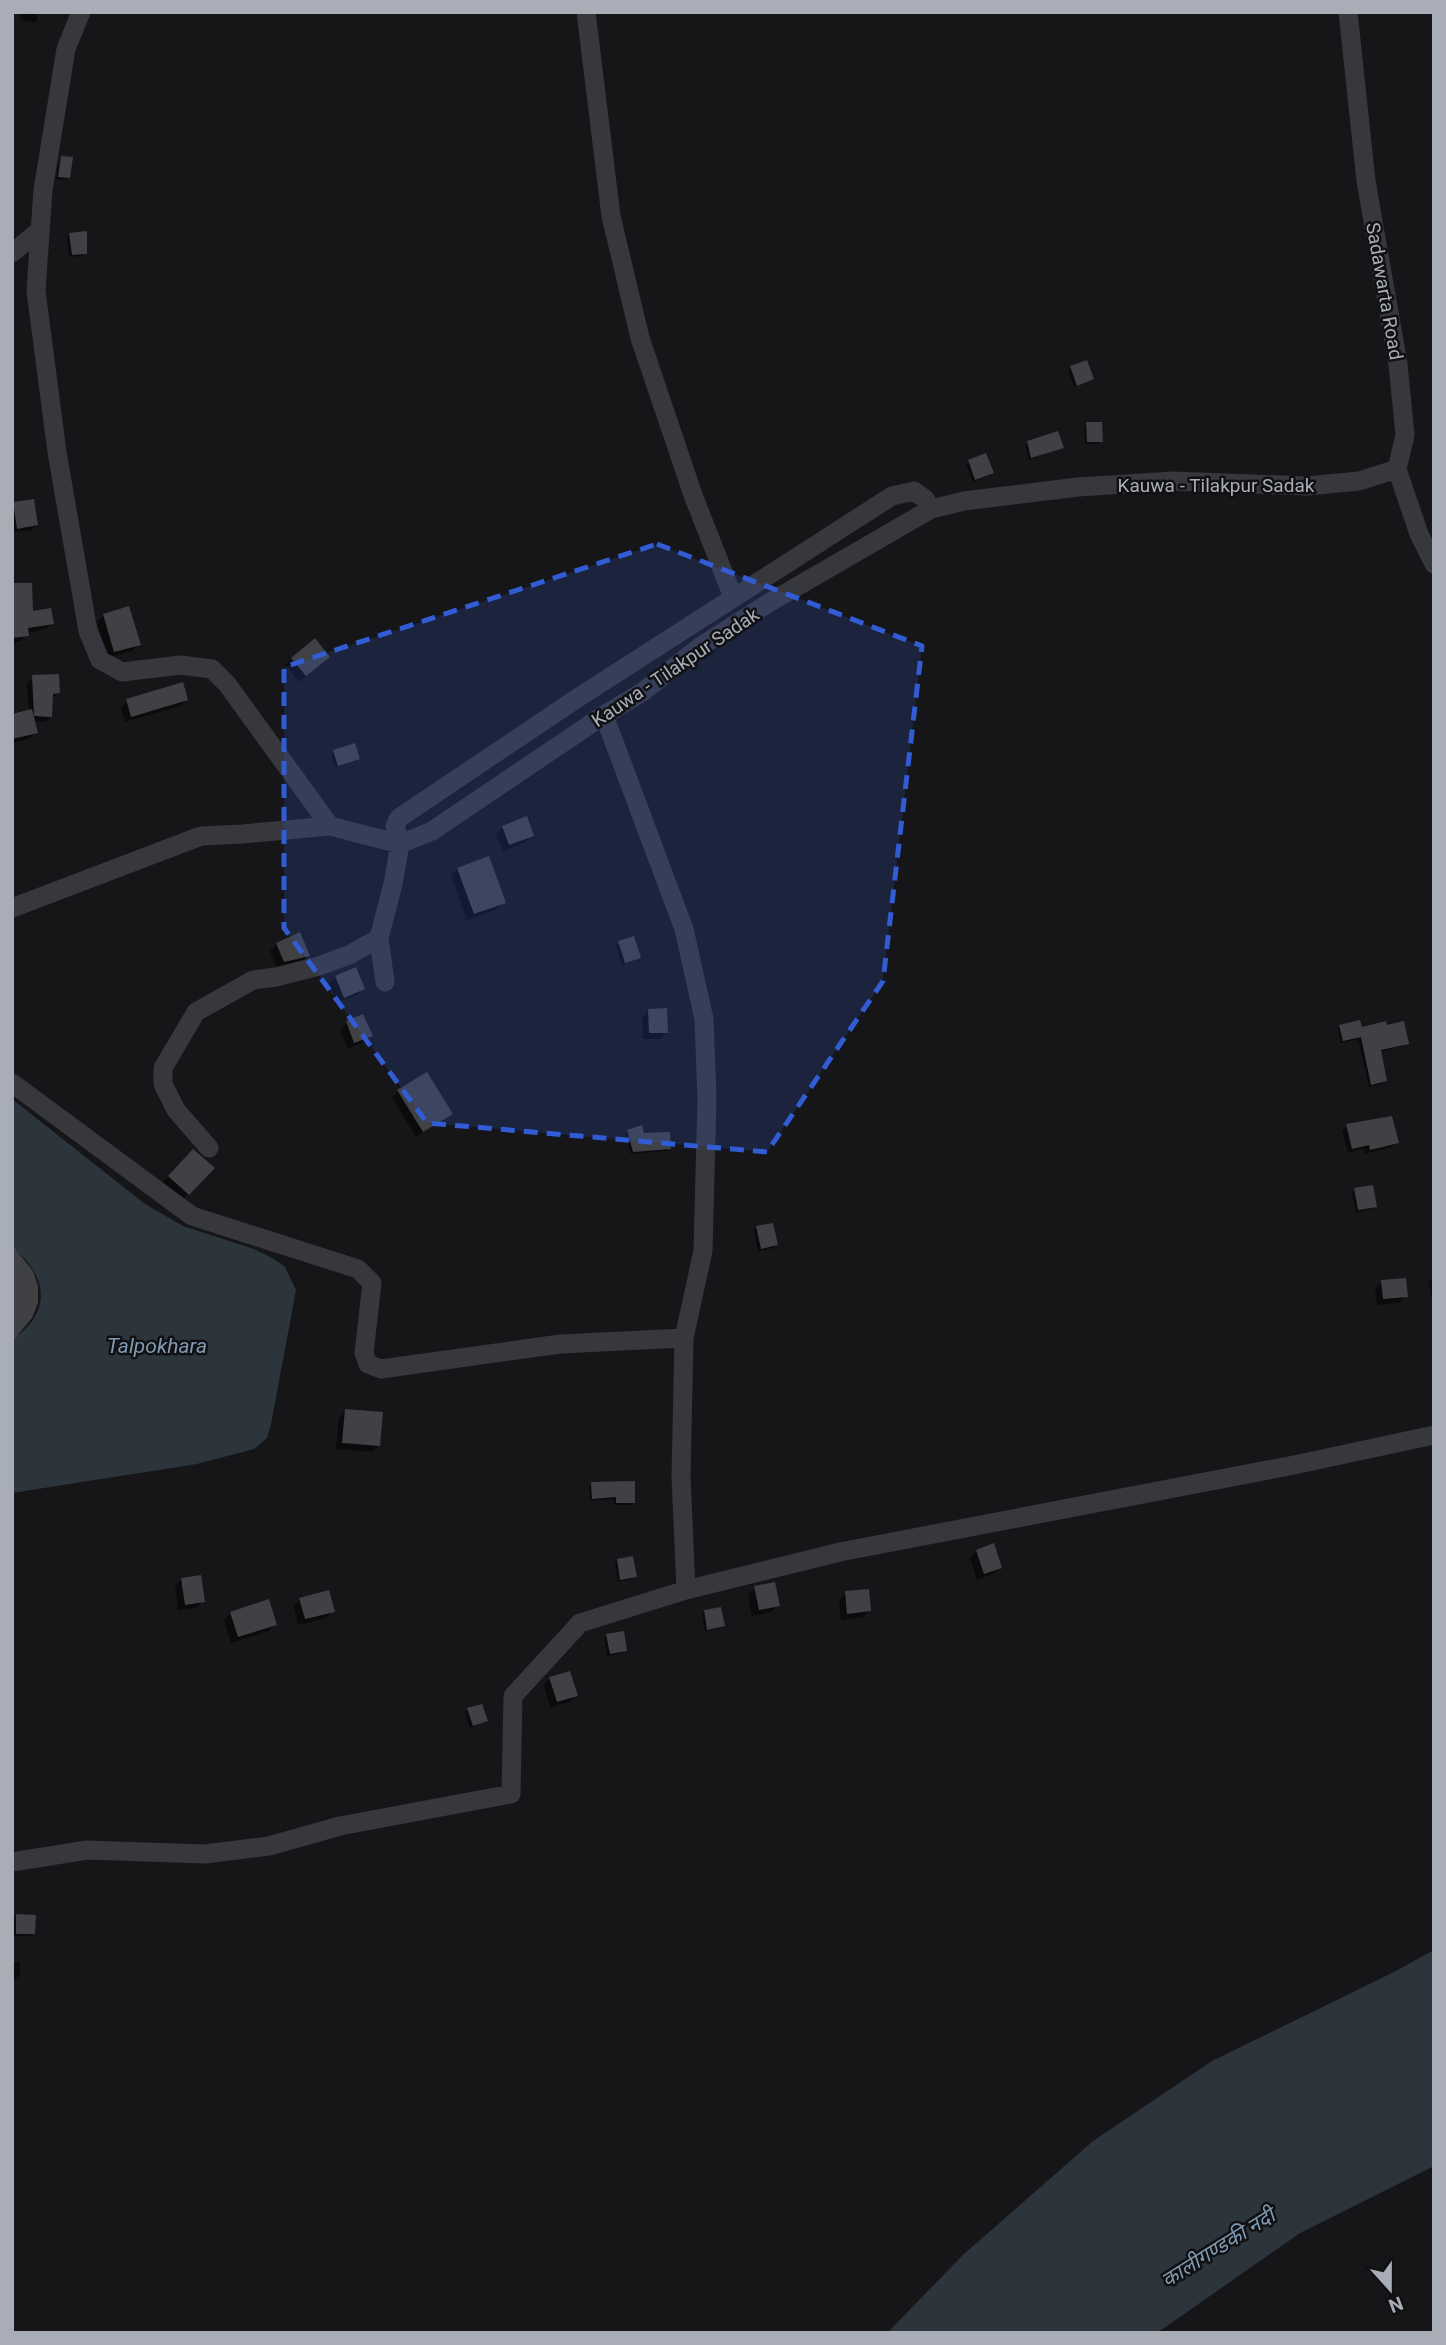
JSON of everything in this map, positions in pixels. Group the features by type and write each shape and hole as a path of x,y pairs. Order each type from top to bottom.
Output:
{"street":[{"path":"81,12 66,49 43,190 36,290 57,452 88,631 100,660 122,672 181,666 212,669 227,684 330,826"},
{"path":"586,12 611,216 640,338 693,495 733,597"},
{"name":"Sadawarta Road","path":"1348,12 1366,181 1398,364 1405,435 1397,469"},
{"path":"12,253 40,230"},
{"path":"1397,469 1419,534 1434,564"},
{"name":"Kauwa - Tilakpur Sadak","path":"400,844 432,831 641,693 701,646 772,601 931,509 964,501 1078,486 1173,481 1307,486 1359,481 1397,469"},
{"path":"385,982 379,939 400,844 395,826 399,818 576,699 892,496 914,491 925,499 931,509"},
{"path":"604,715 684,929 704,1019 707,1098 703,1251 684,1338 681,1476 686,1590"},
{"path":"12,908 201,835 330,826 400,844"},
{"path":"209,1148 176,1110 163,1084 163,1068 196,1012 253,980 319,966 349,955 379,939"},
{"path":"12,1083 192,1216 358,1269 372,1283 364,1353 368,1364 381,1369 560,1344 684,1338"},
{"path":"12,1862 87,1850 205,1854 269,1846 340,1826 511,1794 513,1696 580,1623 686,1590 840,1552 1294,1465 1434,1435"}],"highlighted area":[{"path":"657,544 922,646 883,981 767,1152 427,1123 284,928 284,667"}],"water":[{"name":"Talpokhara","path":"12,1099 145,1204 183,1226 254,1249 285,1267 296,1290 271,1424 267,1438 254,1449 197,1464 12,1493 12,1339 34,1318 41,1294 33,1270 12,1248"},
{"name":"कालीगण्डकी नदी","path":"1434,1950 1434,2166 1300,2233 1157,2333 887,2333 964,2254 1093,2141 1212,2061"}],"building":[{"path":"61,156 73,157 70,178 58,177"},
{"path":"87,231 87,254 72,255 69,233"},
{"path":"1087,360 1094,379 1077,386 1070,366"},
{"path":"1086,422 1102,422 1103,442 1087,442"},
{"path":"1058,431 1064,448 1031,458 1027,441"},
{"path":"986,453 994,473 975,480 968,460"},
{"path":"34,499 38,525 17,529 13,502"},
{"path":"12,583 32,583 33,611 51,608 54,624 28,628 29,636 12,638"},
{"path":"129,606 141,645 114,652 103,614"},
{"path":"315,638 330,657 306,676 291,658"},
{"path":"59,674 60,693 53,694 52,717 34,716 32,675"},
{"path":"183,682 188,700 131,717 126,699"},
{"path":"32,709 38,733 12,739 12,714"},
{"path":"355,743 360,759 338,766 333,750"},
{"path":"527,816 534,836 509,845 502,826"},
{"path":"489,856 506,903 474,914 457,868"},
{"path":"300,932 310,956 284,962 276,943"},
{"path":"634,936 641,958 625,963 618,941"},
{"path":"356,967 365,989 344,998 335,976"},
{"path":"667,1008 668,1033 649,1033 648,1009"},
{"path":"363,1014 373,1036 354,1043 346,1021"},
{"path":"1360,1020 1362,1027 1386,1021 1387,1025 1404,1021 1409,1044 1381,1050 1387,1081 1371,1085 1361,1037 1343,1041 1339,1025"},
{"path":"427,1072 453,1114 423,1132 397,1090"},
{"path":"1392,1116 1399,1143 1370,1150 1369,1145 1352,1149 1346,1124"},
{"path":"642,1125 644,1133 670,1132 671,1149 633,1152 627,1130"},
{"path":"193,1149 215,1168 189,1195 168,1176"},
{"path":"1373,1185 1377,1207 1358,1210 1354,1188"},
{"path":"773,1223 778,1245 761,1249 756,1226"},
{"path":"12,1245 33,1271 38,1286 38,1303 32,1318 12,1342"},
{"path":"1406,1278 1408,1297 1383,1299 1381,1280"},
{"path":"345,1409 383,1412 380,1446 342,1443"},
{"path":"635,1481 635,1503 616,1503 616,1497 592,1499 591,1482"},
{"path":"994,1543 1002,1568 984,1574 976,1550"},
{"path":"633,1556 637,1577 620,1580 617,1559"},
{"path":"201,1575 205,1602 185,1605 181,1578"},
{"path":"775,1582 780,1606 759,1610 754,1586"},
{"path":"869,1589 871,1611 847,1614 845,1591"},
{"path":"329,1590 335,1612 305,1619 299,1598"},
{"path":"269,1599 277,1625 238,1637 230,1612"},
{"path":"721,1607 725,1626 707,1630 704,1610"},
{"path":"624,1631 627,1651 610,1654 606,1634"},
{"path":"570,1671 578,1696 557,1702 549,1677"},
{"path":"482,1704 488,1721 473,1726 467,1708"},
{"path":"16,1914 36,1915 35,1934 16,1934"}]}
